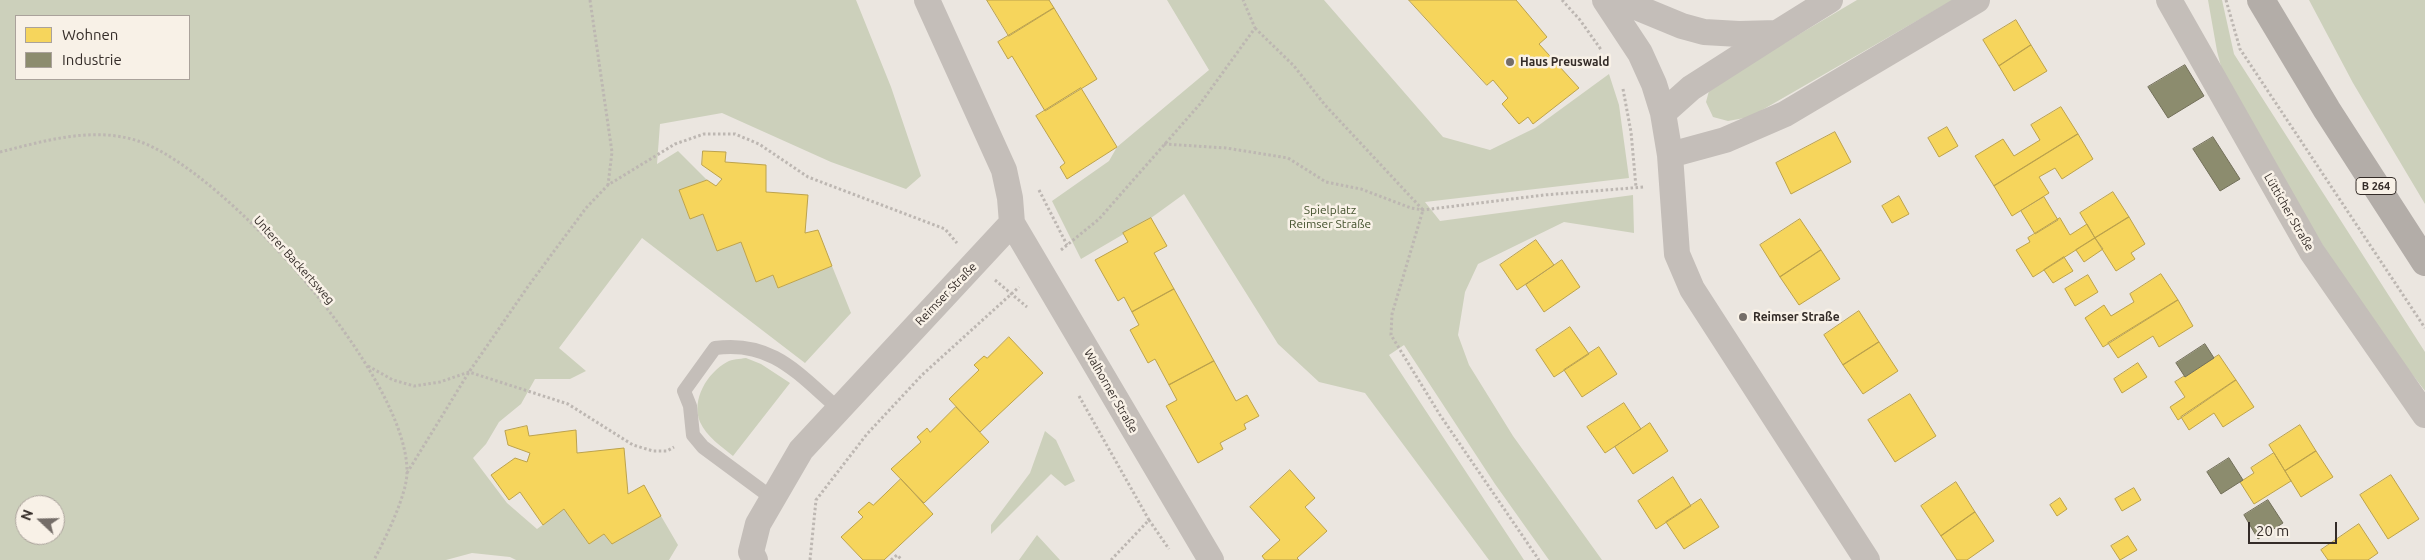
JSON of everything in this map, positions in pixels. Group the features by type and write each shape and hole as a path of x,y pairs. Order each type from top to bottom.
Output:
{"main road":[{"name":"B 264","path":"2261,0 2327,110 2425,262"}],"street":[{"path":"927,0 1004,170 1010,198 1012,223"},
{"path":"1605,0 1640,53 1654,84 1663,113 1670,154 1678,254 1692,288 1867,560"},
{"path":"1619,0 1682,26 1704,32 1739,34 1777,33"},
{"path":"1663,113 1691,88 1830,0"},
{"path":"1670,154 1725,140 1785,114 1977,0"},
{"name":"Lütticher Straße","path":"2169,0 2312,252 2425,415"},
{"name":"Walhorner Straße","path":"1012,223 1211,560"},
{"name":"Reimser Straße","path":"748,557 758,524 801,450 1012,223"}],"lane":[{"path":"772,498 704,447 693,436 690,406 684,391 715,348 734,345 751,347 774,356 839,409"}],"path":[{"path":"590,0 612,152 608,185"},
{"path":"1243,0 1255,28 1294,66 1325,105 1423,210"},
{"path":"1562,0 1580,20 1606,57"},
{"path":"2226,0 2240,49 2425,328"},
{"path":"1067,245 1100,219 1200,104 1255,28"},
{"path":"1164,144 1226,148 1288,158 1326,182 1361,189 1411,208 1423,210 1544,195 1636,187 1631,132 1623,88"},
{"name":"Unterer Backertsweg","path":"0,152 57,138 96,134 137,140 170,156 211,186 258,230 309,287 367,366 394,419 404,448 407,473 389,532 374,560"},
{"path":"407,473 469,372 586,208 608,185 675,144 704,134 735,134 759,144 808,177 945,229"},
{"path":"1423,210 1392,314 1391,335 1440,415 1539,560"},
{"path":"810,560 816,500 867,434 922,375 1040,268"},
{"path":"367,366 393,380 414,386 440,382 469,372 568,404 633,445 653,451"},
{"path":"1111,560 1149,520 1171,552"},
{"path":"892,560 897,555 902,560"}],"green space":[{"path":"0,0 856,0 891,87 921,176 906,189 831,162 722,113 660,124 657,164 678,151 707,180 679,190 690,219 703,214 717,251 741,242 756,282 773,275 778,288 832,266 851,313 805,363 642,238 559,348 586,371 570,379 535,379 521,404 499,422 486,444 473,458 507,503 537,529 564,509 589,544 604,534 612,544 661,516 678,545 669,560 516,560 510,557 472,553 446,560 0,560"},
{"name":"Spielplatz Reimser Straße","path":"1167,0 1324,0 1443,137 1490,150 1535,128 1609,74 1619,105 1629,178 1425,202 1440,221 1633,195 1634,233 1564,222 1478,264 1465,292 1458,335 1469,365 1513,436 1602,560 1549,560 1495,484 1404,345 1389,355 1524,560 1489,560 1365,393 1319,382 1278,344 1184,194 1151,218 1081,259 1052,201 1109,161 1117,147 1209,70"},
{"path":"1857,0 1953,0 1750,117 1728,121 1713,117 1706,102 1710,87"},
{"path":"2208,0 2222,0 2234,54 2425,352 2425,391 2359,305 2226,86 2217,51"},
{"path":"2309,0 2425,0 2425,204 2353,83"},
{"path":"746,358 761,364 790,383 733,456 706,432 700,422 698,414 699,396 707,380 720,367 729,361"},
{"path":"1045,431 1056,440 1075,481 1065,486 1051,474 991,534 991,525 1030,473"},
{"path":"1037,535 1060,560 1019,560"}],"building: Wohnen":[{"path":"987,0 1049,0 1054,8 1009,36"},
{"name":"Haus Preuswald","path":"1409,0 1516,0 1547,37 1539,44 1579,88 1533,124 1528,117 1519,124 1502,104 1508,98 1493,80 1487,85"},
{"path":"1054,8 1097,79 1045,111 1012,56 1008,59 998,42"},
{"path":"2016,20 2031,45 1999,66 1983,40"},
{"path":"2031,45 2047,71 2014,91 1999,66"},
{"path":"1081,88 1117,147 1067,179 1060,167 1065,163 1036,116"},
{"path":"2061,107 2078,134 1994,186 1975,156 2003,139 2014,156 2040,140 2031,125"},
{"path":"1947,127 1958,146 1939,157 1928,138"},
{"path":"1835,132 1851,162 1791,194 1776,163"},
{"path":"2078,134 2093,159 2062,179 2055,168 2039,177 2049,193 2012,216 1994,186"},
{"path":"703,151 726,152 725,162 766,165 766,192 808,195 805,233 818,230 832,266 778,288 773,275 756,282 741,242 717,251 703,214 690,219 679,190 707,180 716,186 722,179 702,165"},
{"path":"2113,192 2129,217 2095,238 2080,213"},
{"path":"1899,196 1909,214 1892,223 1882,206"},
{"path":"2044,197 2058,220 2035,234 2021,211"},
{"path":"2129,217 2145,244 2131,253 2135,259 2116,271 2095,238"},
{"path":"1151,218 1167,246 1154,253 1174,289 1132,312 1124,297 1118,301 1095,260 1128,242 1123,233"},
{"path":"2060,218 2070,235 2087,224 2095,238 2033,277 2016,250 2030,242 2028,238"},
{"path":"1800,219 1821,250 1780,277 1760,245"},
{"path":"2095,238 2103,249 2084,262 2076,250"},
{"path":"1536,240 1554,265 1517,290 1500,265"},
{"path":"1821,250 1840,279 1799,305 1780,277"},
{"path":"2064,257 2073,271 2053,283 2044,270"},
{"path":"1562,260 1580,287 1544,312 1526,285"},
{"path":"2161,274 2178,300 2103,347 2085,318 2104,305 2111,316 2134,302 2130,294"},
{"path":"2088,275 2098,292 2075,306 2065,289"},
{"path":"1174,289 1214,361 1169,385 1155,359 1148,363 1130,330 1139,325 1132,312"},
{"path":"2178,300 2193,326 2159,347 2153,336 2118,358 2108,343"},
{"path":"1859,311 1879,342 1843,365 1824,335"},
{"path":"1570,327 1589,354 1554,377 1536,350"},
{"path":"1009,337 1043,373 980,432 949,399 979,370 974,365 984,356 987,358"},
{"path":"1879,342 1898,371 1863,394 1843,365"},
{"path":"1599,347 1617,374 1582,397 1564,370"},
{"path":"2219,355 2236,380 2178,420 2170,407 2185,397 2175,382"},
{"path":"1214,361 1236,401 1247,395 1259,416 1244,424 1246,429 1220,443 1223,449 1198,463 1166,406 1177,400 1169,385"},
{"path":"2138,363 2147,377 2122,393 2114,379"},
{"path":"2236,380 2254,407 2223,427 2214,413 2189,430 2181,417"},
{"path":"1910,394 1936,436 1895,462 1868,420"},
{"path":"1624,403 1641,429 1605,453 1587,427"},
{"path":"956,407 989,442 924,503 891,469 921,442 917,437 927,428 930,432"},
{"path":"1650,423 1668,451 1633,474 1615,447"},
{"path":"2300,425 2316,451 2285,471 2269,445"},
{"path":"527,426 529,436 576,430 577,453 624,448 628,494 644,485 661,516 612,544 604,534 589,544 564,509 543,525 520,492 509,500 491,475 515,458 527,462 530,453 508,445 505,431"},
{"path":"2316,451 2333,477 2301,497 2285,471"},
{"path":"2274,453 2291,481 2254,504 2240,482 2254,473 2251,468"},
{"path":"1290,470 1315,498 1305,507 1327,531 1297,558 1299,560 1265,560 1262,556 1280,540 1250,507"},
{"path":"2391,475 2419,519 2388,539 2360,495"},
{"path":"1673,477 1691,506 1656,529 1638,501"},
{"path":"901,479 933,514 884,560 863,560 841,537 863,517 858,512 869,502 873,505"},
{"path":"1956,482 1975,512 1941,536 1921,506"},
{"path":"2134,488 2141,500 2122,511 2115,499"},
{"path":"2060,498 2067,509 2057,516 2050,505"},
{"path":"1701,499 1719,527 1684,549 1666,522"},
{"path":"1975,512 1994,541 1967,560 1957,560 1941,536"},
{"path":"2359,524 2378,553 2368,560 2328,560 2321,550"},
{"path":"2128,536 2137,550 2120,560 2111,546"}],"building: Industrie":[{"path":"2185,65 2204,96 2168,118 2148,87"},
{"path":"2213,137 2240,179 2220,191 2193,149"},
{"path":"2205,344 2214,358 2185,377 2176,363"},
{"path":"2229,458 2243,480 2221,494 2207,472"},
{"path":"2268,500 2283,523 2258,539 2244,515"}],"place":[{"name":"Haus Preuswald","path":"1510,62"},
{"name":"Reimser Straße","path":"1743,317"}]}
